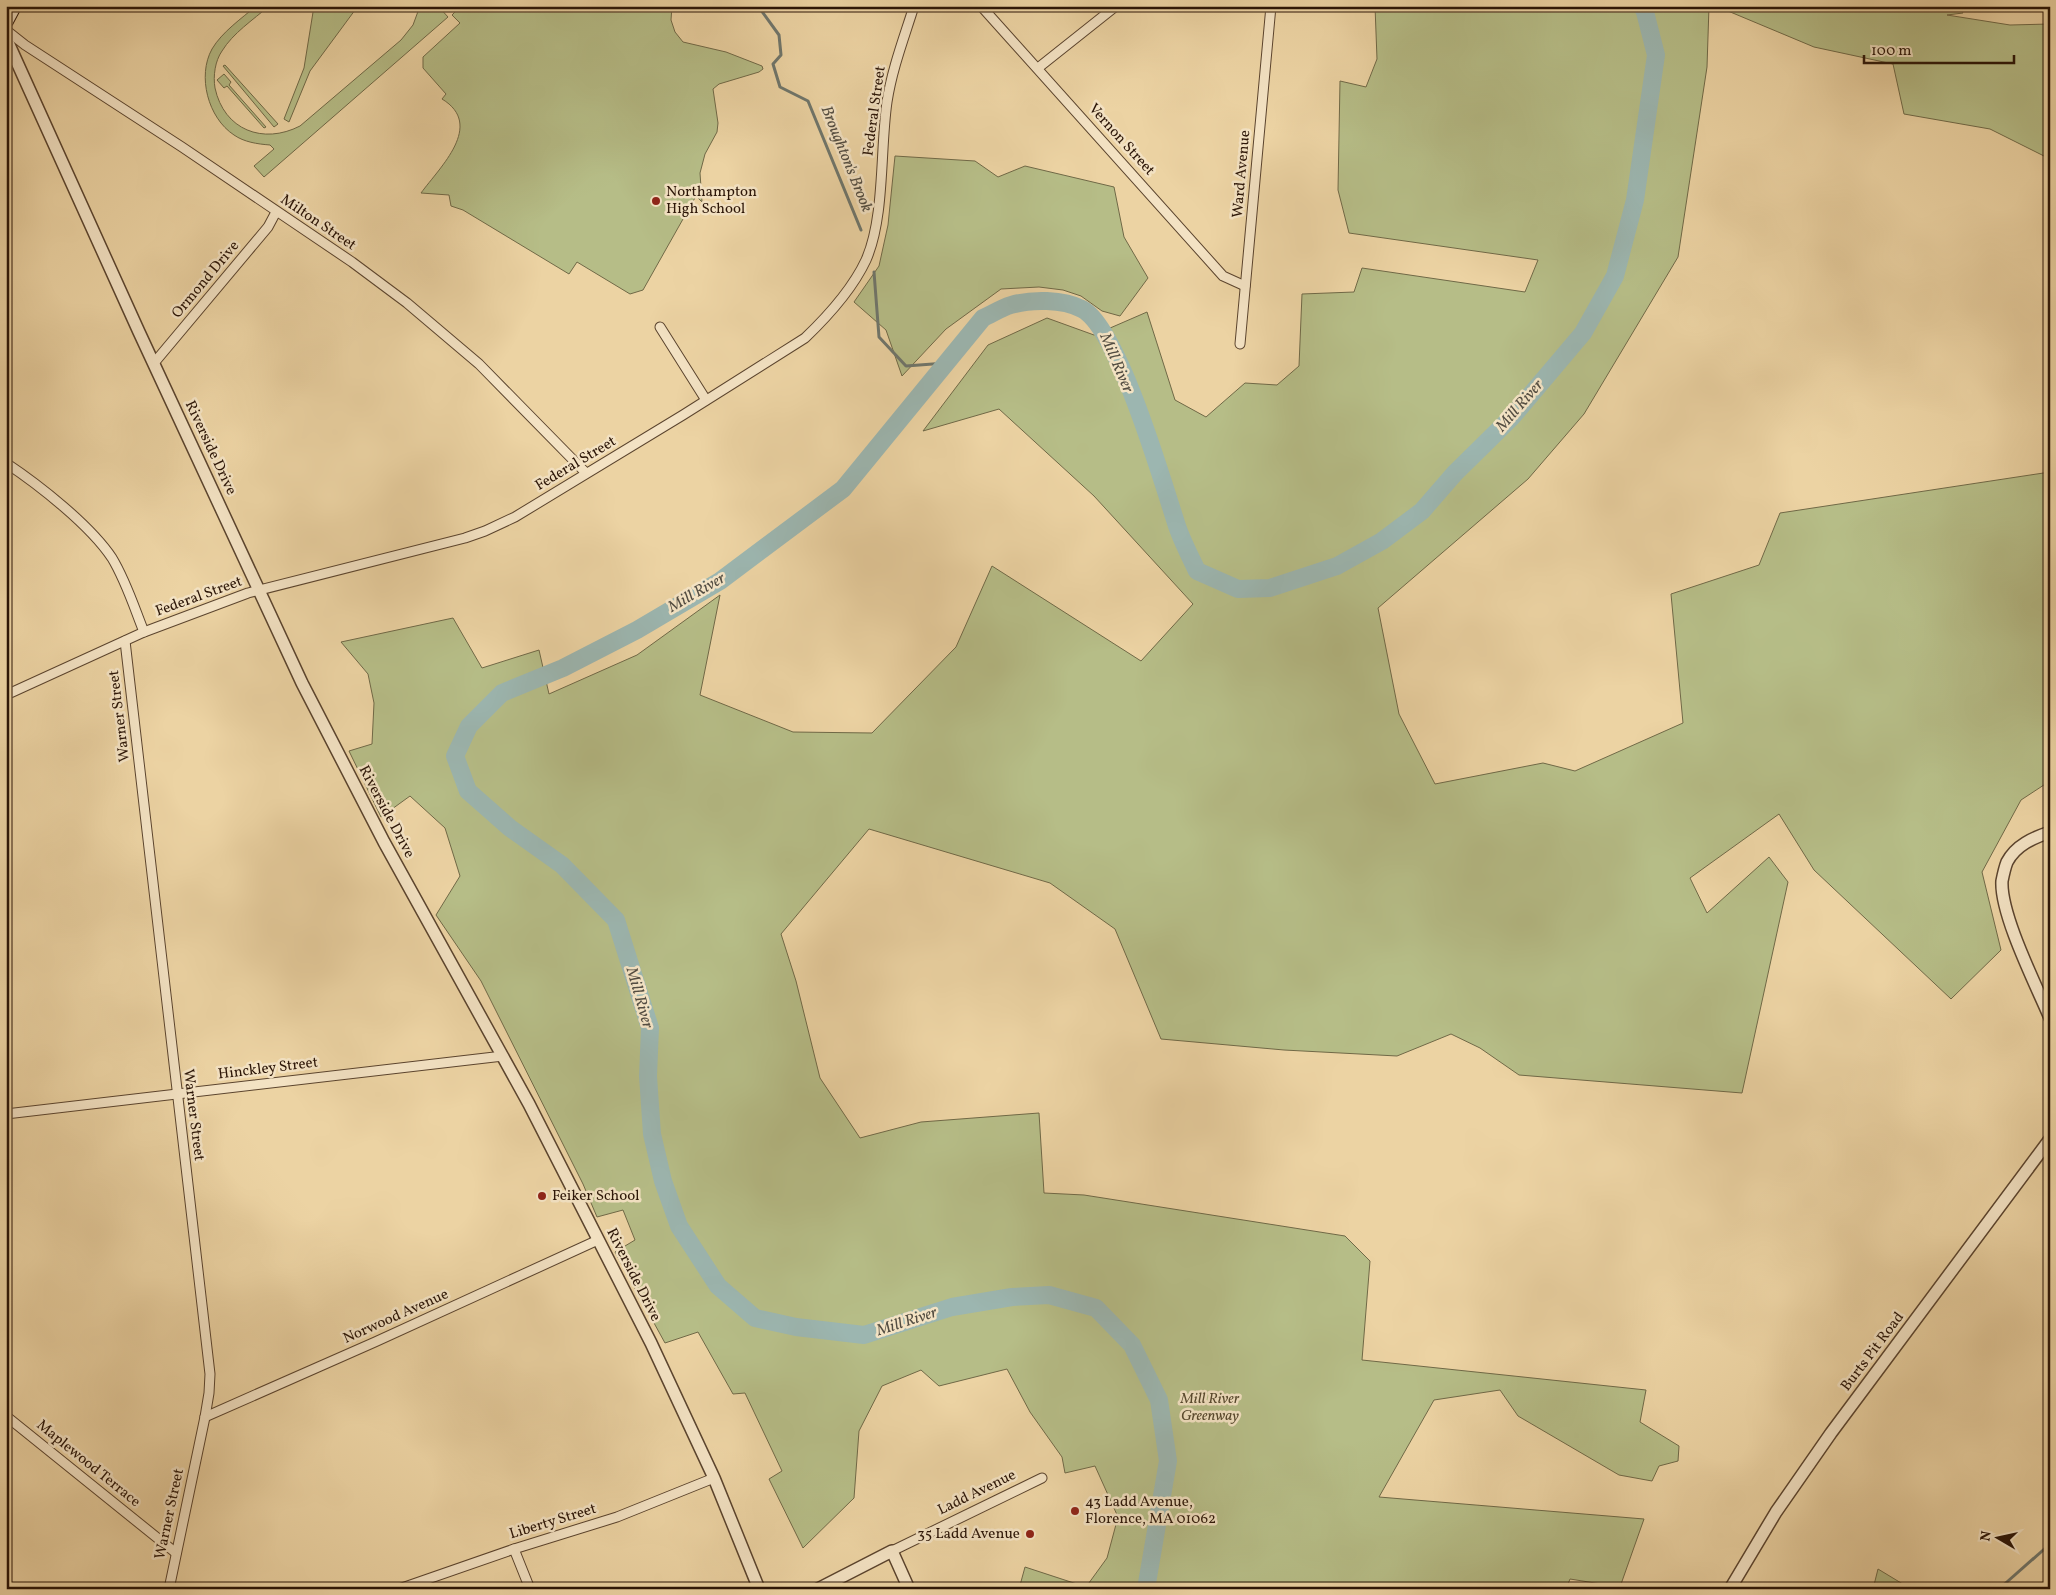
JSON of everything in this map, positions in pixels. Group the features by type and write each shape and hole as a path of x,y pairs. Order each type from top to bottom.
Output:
{"main road":[{"path":"6,21 14,6"}],"street":[{"name":"Federal Street","path":"6,695 144,632 258,590 475,535 515,517 805,338 822,322 860,273 871,247 877,220 887,102 893,68 914,6"},
{"name":"Vernon Street","path":"981,6 1223,276 1245,286"},
{"path":"1038,68 1116,6"},
{"name":"Ward Avenue","path":"1240,344 1271,6"},
{"name":"Milton Street","path":"6,30 25,45 182,147 352,262 440,329 479,364 586,473"},
{"name":"Riverside Drive","path":"6,38 258,590 338,755 503,1056 651,1343 714,1478 759,1589"},
{"name":"Ormond Drive","path":"154,363 268,227 276,212"},
{"path":"660,327 706,400"},
{"path":"6,463 34,483 80,522 105,549 123,579 144,632"},
{"name":"Warner Street","path":"125,641 210,1374 205,1417 169,1589"},
{"path":"2050,832 2028,840 2019,847 2008,862 2002,881 2007,914 2050,1018"},
{"name":"Hinckley Street","path":"6,1114 503,1056"},
{"name":"Burts Pit Road","path":"1730,1589 1776,1512 1831,1432 2050,1139"},
{"name":"Norwood Avenue","path":"205,1417 598,1240"},
{"name":"Maplewood Terrace","path":"6,1416 176,1553"},
{"name":"Liberty Street","path":"399,1589 514,1549 618,1517 714,1478"},
{"name":"Ladd Avenue","path":"818,1589 1042,1478"},
{"path":"514,1549 530,1589"},
{"path":"892,1552 909,1589"}],"green space":[{"path":"256,6 269,6 227,44 218,59 215,69 215,88 227,114 236,123 247,130 272,134 286,132 300,126 401,40 413,25 420,6 438,6 448,17 264,177 254,166 274,149 270,145 242,139 225,128 217,118 208,96 205,71 212,49 216,43 226,31"},
{"path":"314,6 358,6 310,71 289,122 284,119 304,68"},
{"path":"455,6 672,6 671,20 675,32 683,42 726,52 762,66 763,69 759,72 719,84 713,89 718,123 717,132 705,154 700,173 702,202 696,196 643,290 630,294 577,262 569,274 463,210 451,206 449,195 421,193 447,159 455,146 459,133 460,121 454,109 442,99 446,94 423,68 423,57 460,23 452,15 458,9"},
{"name":"Mill River Greenway","path":"1375,6 1709,6 1707,67 1678,257 1584,414 1528,479 1378,608 1399,714 1435,784 1543,763 1575,771 1683,723 1671,594 1759,565 1780,513 2050,472 2050,781 2021,800 1982,872 2001,950 1951,999 1814,870 1779,814 1690,878 1707,913 1769,857 1788,882 1742,1093 1519,1075 1480,1048 1451,1034 1397,1056 1284,1050 1161,1039 1115,929 1050,883 869,829 781,934 796,981 820,1078 860,1138 921,1122 1039,1113 1044,1193 1084,1195 1345,1236 1370,1261 1362,1360 1646,1390 1640,1422 1679,1446 1678,1461 1659,1466 1652,1481 1619,1475 1518,1416 1500,1390 1434,1400 1379,1497 1644,1519 1620,1587 1570,1579 1566,1589 1019,1589 1025,1567 1086,1587 1107,1558 1118,1517 1095,1466 1065,1473 1062,1457 1030,1412 1007,1369 939,1386 921,1370 882,1386 859,1431 854,1498 803,1548 769,1479 782,1471 745,1393 733,1394 698,1332 665,1343 615,1252 635,1240 623,1210 597,1217 583,1184 481,981 436,915 460,876 445,828 410,796 381,817 349,751 372,744 374,703 368,674 341,642 453,618 482,668 539,650 549,694 637,655 720,595 700,695 793,732 872,733 956,647 992,566 1141,661 1193,604 1094,496 999,409 923,431 988,345 1047,318 1094,335 1147,312 1175,400 1206,417 1245,383 1277,385 1299,366 1302,294 1354,292 1362,268 1525,292 1538,260 1349,233 1338,190 1340,81 1366,87 1377,59"},
{"path":"1716,6 1885,6 1909,10 1901,6 1959,6 1963,13 1947,15 2010,25 2050,24 2050,159 1990,129 1904,114 1893,64 1814,47"},
{"path":"225,65 278,124 274,127 223,66"},
{"path":"224,74 231,82 229,85 266,127 264,128 227,86 224,88 217,80"},
{"path":"895,156 975,161 998,177 1025,166 1114,187 1124,237 1148,278 1120,316 1102,311 1081,296 1063,290 1039,287 1001,289 946,329 902,376 886,330 854,302 879,266 888,225"},
{"path":"1878,1569 1911,1589 1873,1589"}],"waterway":[{"name":"Broughton's Brook","path":"758,6 779,35 781,55 773,64 780,87 808,101 861,230"},
{"name":"Mill River","path":"1146,1589 1168,1461 1159,1400 1132,1345 1096,1308 1049,1295 1012,1297 952,1307 864,1335 796,1327 755,1318 718,1286 679,1226 663,1181 652,1134 648,1076 650,1028 616,920 562,865 510,828 468,791 455,756 469,726 502,693 563,668 637,630 720,581 843,489 983,318 1019,303 1037,301 1066,303 1082,309 1096,322 1110,344 1138,408 1179,532 1197,571 1238,589 1270,588 1337,566 1382,541 1422,511 1455,473 1512,417 1583,333 1615,276 1635,200 1656,55 1642,6"},
{"name":"Broughton's Brook","path":"874,272 879,337 906,366 946,363"},
{"path":"1999,1589 2050,1544"}],"place":[{"name":"Northampton High School","path":"656,201"},
{"name":"Feiker School","path":"542,1196"},
{"name":"43 Ladd Avenue, Florence, MA 01062","path":"1075,1511"},
{"name":"35 Ladd Avenue","path":"1030,1534"}]}
